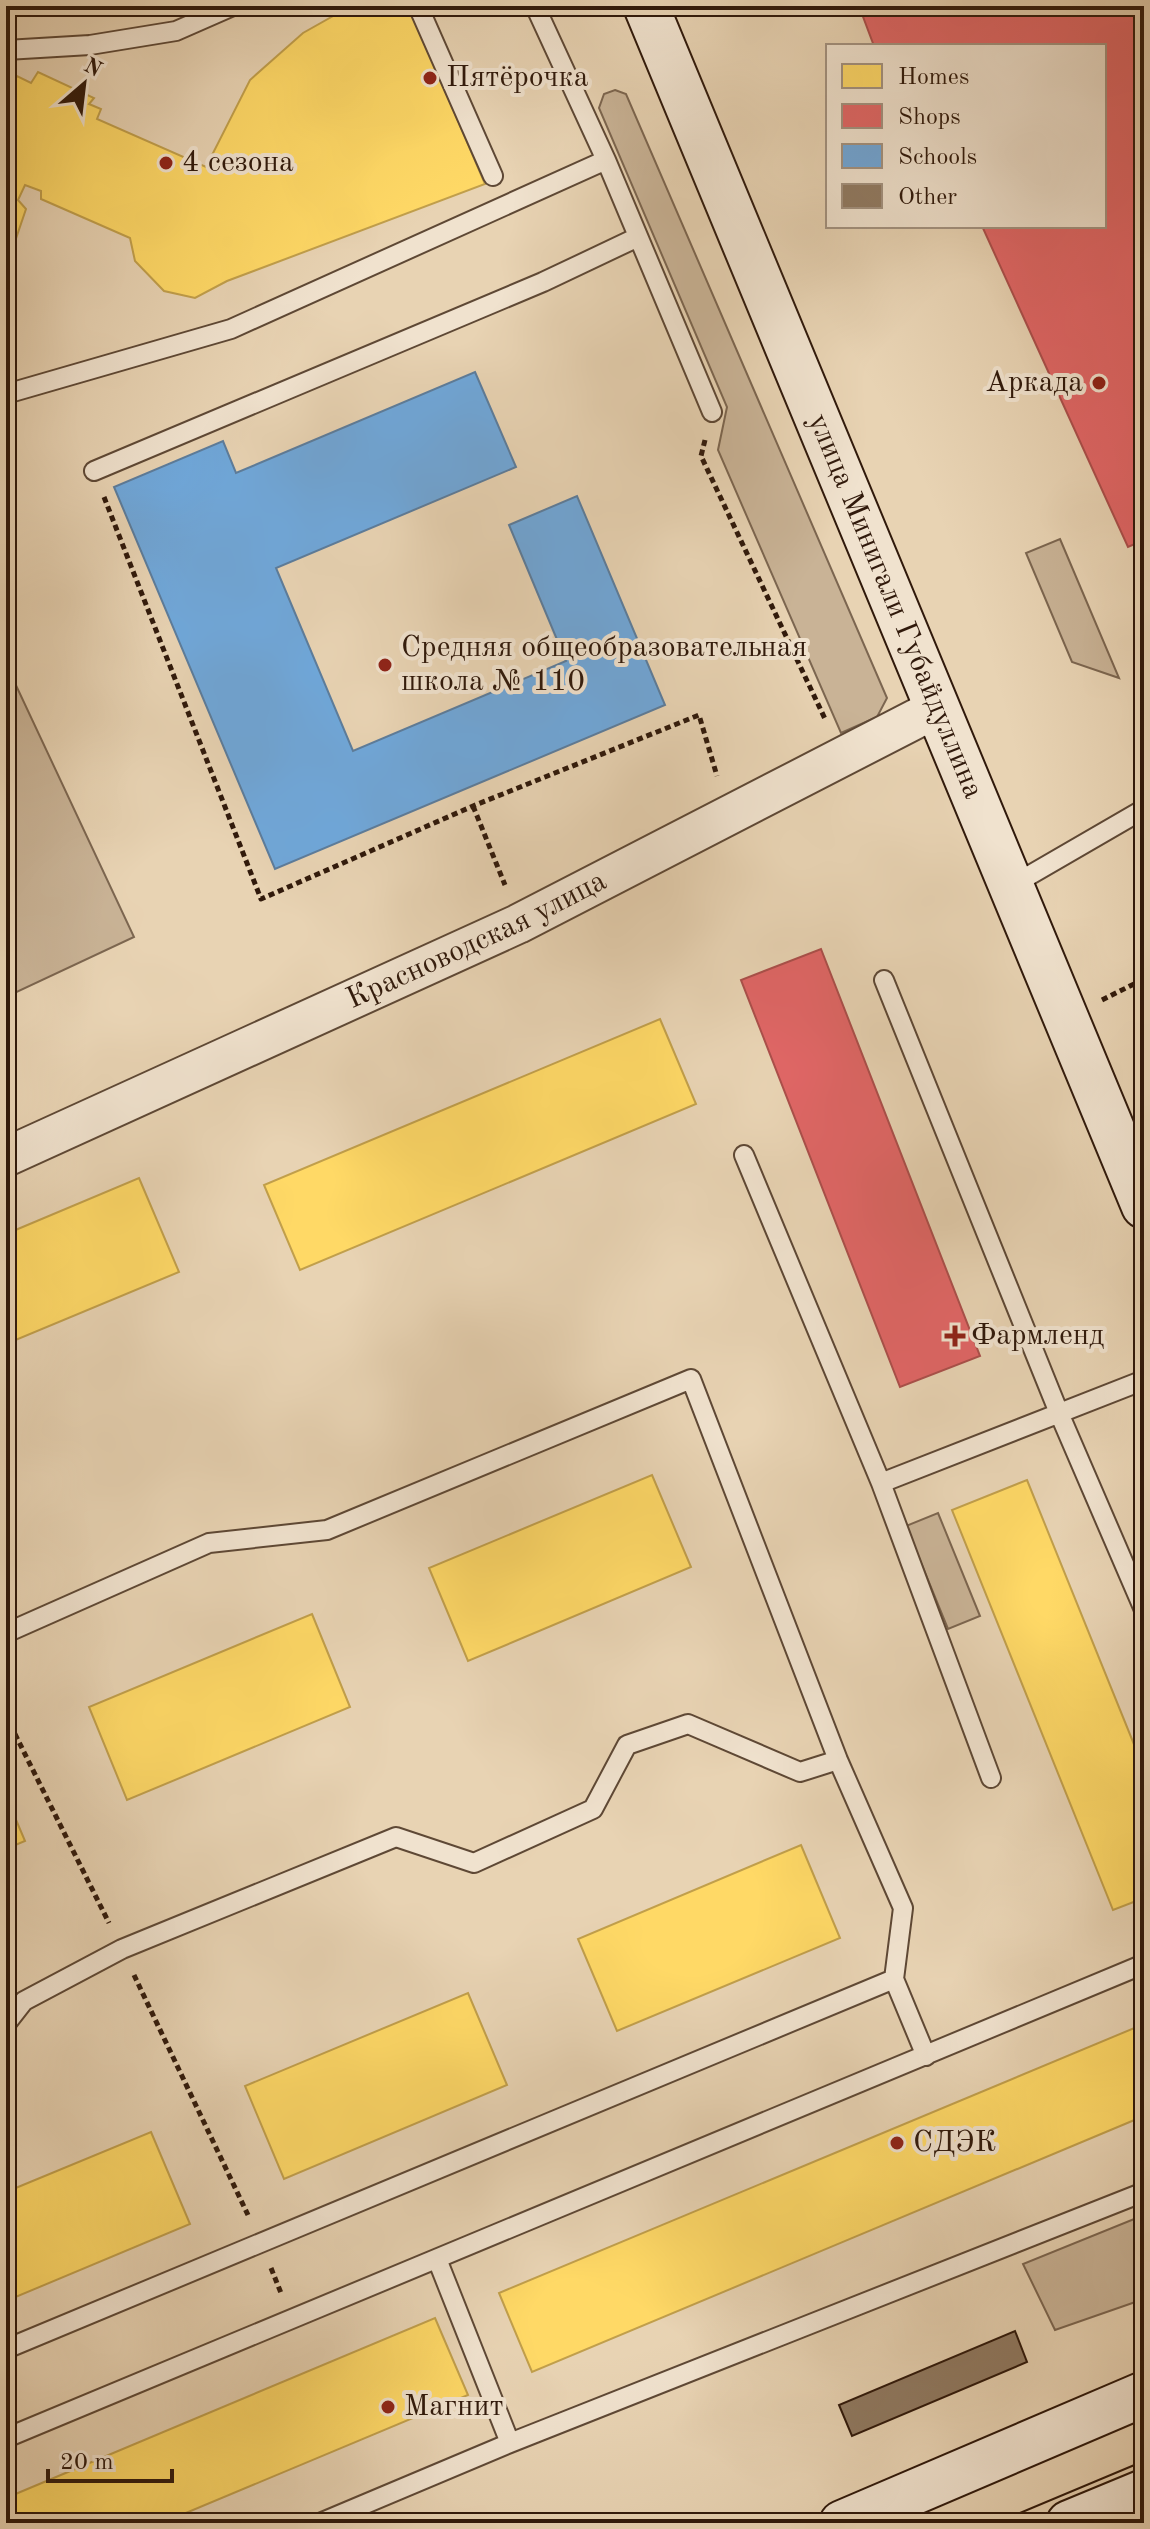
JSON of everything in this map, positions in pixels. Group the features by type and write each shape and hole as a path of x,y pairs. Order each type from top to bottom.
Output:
{"main road":[{"name":"улица Минигали Губайдуллина","path":"646,6 1144,1206"},
{"path":"842,2523 1144,2394"},
{"path":"1069,2523 1144,2492"}],"street":[{"name":"Красноводская улица","path":"6,1157 518,924 937,708"}],"lane":[{"path":"6,50 90,45 176,31 233,6"},
{"path":"418,6 493,176"},
{"path":"535,6 606,160 712,412"},
{"path":"6,394 231,329 606,160"},
{"path":"94,471 543,282 638,237"},
{"path":"1011,886 1144,809"},
{"path":"884,980 1059,1413 1144,1610"},
{"path":"744,1155 881,1483 991,1778"},
{"path":"6,1633 209,1543 327,1530 691,1379 838,1760 903,1908 894,1979 926,2056"},
{"path":"881,1483 1144,1380"},
{"path":"6,2024 24,2001 122,1949 396,1837 474,1863 593,1809 627,1745 688,1724 800,1772 838,1760"},
{"path":"6,2438 1144,1964"},
{"path":"6,2349 894,1979"},
{"path":"320,2523 510,2443 1144,2192"},
{"path":"437,2259 510,2443"}],"path":[{"path":"712,412 701,456 843,758"},
{"path":"94,471 261,899 473,806 699,715 719,785"},
{"path":"473,806 518,924"},
{"path":"6,1716 122,1949 261,2243 291,2320"}],"shaded area":[{"path":"615,90 626,94 887,698 877,717 841,733 718,450 727,407 599,108 604,94"},
{"path":"1060,539 1119,678 1072,662 1026,553"},
{"path":"6,664 134,937 6,997"},
{"path":"938,1513 980,1616 948,1629 906,1526"},
{"path":"1144,2215 1144,2299 1055,2330 1023,2264"}],"building: Homes":[{"path":"351,6 409,6 485,184 227,281 195,298 164,291 135,261 130,238 41,199 41,191 25,185 18,200 26,209 6,268 6,92 9,93 17,76 31,83 38,72 94,98 89,104 101,109 97,119 206,167 250,80 303,33"},
{"path":"660,1019 696,1104 300,1270 264,1185"},
{"path":"139,1178 179,1272 6,1344 6,1234"},
{"path":"652,1475 691,1567 468,1661 429,1568"},
{"path":"1027,1480 1144,1769 1144,1898 1113,1910 952,1510"},
{"path":"312,1614 350,1707 127,1800 89,1707"},
{"path":"6,1796 25,1841 6,1849"},
{"path":"801,1845 840,1938 617,2031 578,1939"},
{"path":"468,1993 507,2085 284,2179 245,2086"},
{"path":"1144,2024 1144,2116 532,2372 499,2293"},
{"path":"151,2132 190,2224 6,2301 6,2192"},
{"path":"435,2318 468,2395 162,2523 6,2523 6,2498"}],"building: Shops":[{"name":"Аркада","path":"859,6 1144,6 1144,540 1128,547 983,228 1106,228 1106,44 873,44"},
{"path":"821,949 980,1356 900,1387 741,980"}],"building: Schools":[{"path":"475,372 516,467 276,568 353,751 566,661 509,525 577,496 665,705 275,869 114,487 223,441 236,473"}],"building: Other":[{"path":"1015,2331 1027,2362 852,2436 839,2405"}],"tram line":[{"path":"996,2523 1144,2461"}],"place":[{"name":"Пятёрочка","path":"430,78"},
{"name":"4 сезона","path":"166,163"},
{"name":"Аркада","path":"1099,383"},
{"name":"Средняя общеобразовательная школа № 110","path":"385,665"},
{"name":"Фармленд","path":"955,1336"},
{"name":"СДЭК","path":"897,2143"},
{"name":"Магнит","path":"388,2407"}]}
